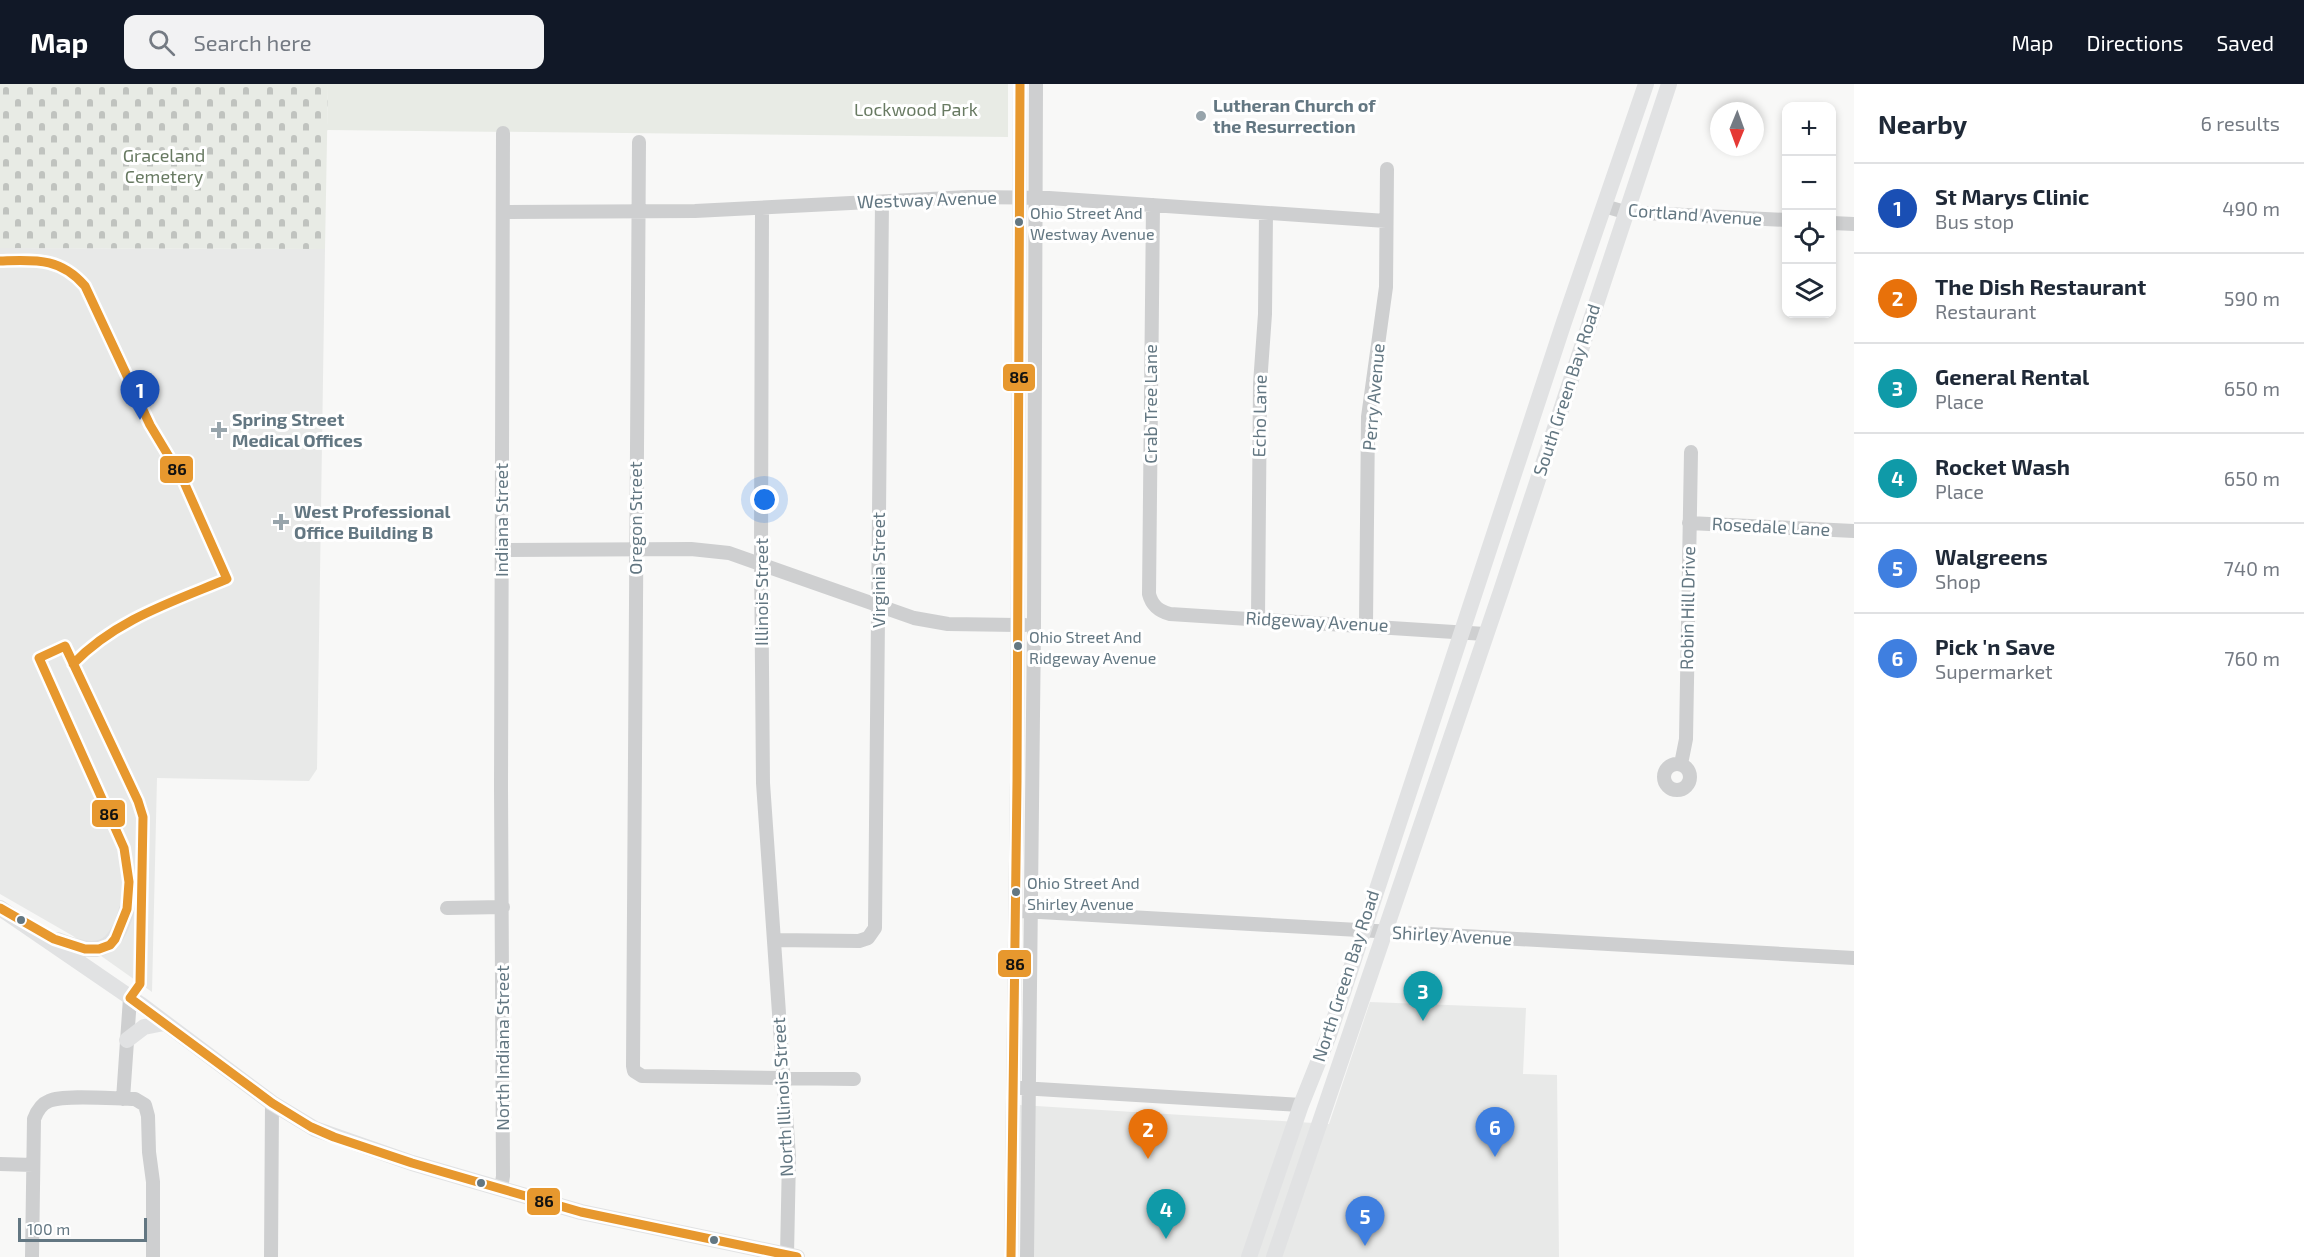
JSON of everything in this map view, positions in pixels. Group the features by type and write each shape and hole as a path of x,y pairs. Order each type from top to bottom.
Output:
{"main road":[{"name":"South Green Bay Road","path":"1440,694 1646,84"},
{"name":"South Green Bay Road","path":"1465,695 1669,84"},
{"name":"North Green Bay Road","path":"1249,1257 1301,1105 1329,1035 1440,694"},
{"name":"North Green Bay Road","path":"1274,1257 1465,695"},
{"path":"0,908 130,998 272,1103 334,1137 412,1163 581,1212 792,1256"},
{"path":"32,929 81,948 102,948 115,939 128,909"},
{"path":"127,1040 144,1027 164,1023"},
{"path":"1327,1104 1324,1085 1328,1066 1329,1035"},
{"path":"1300,1176 1304,1118 1301,1105"}],"street":[{"path":"1020,84 1017,806 1011,1250 1027,1251 1034,625 1036,84"},
{"name":"Indiana Street","path":"503,133 503,907"},
{"name":"Oregon Street","path":"639,142 634,1071 642,1076 783,1077"},
{"name":"Perry Avenue","path":"1366,625 1368,417 1386,287 1387,169"},
{"name":"Westway Avenue","path":"503,212 695,211 969,197 1035,198 1386,221"},
{"name":"Virginia Street","path":"774,940 859,941 870,937 875,928 882,202"},
{"name":"Crab Tree Lane","path":"1152,603 1149,594 1153,205"},
{"name":"Cortland Avenue","path":"1604,206 1625,212 1782,220"},
{"name":"Illinois Street","path":"762,208 761,563 764,783 774,940"},
{"name":"Echo Lane","path":"1258,619 1260,384 1265,314 1266,213"},
{"path":"1836,223 1854,224"},
{"path":"1019,354 1035,354"},
{"name":"Robin Hill Drive","path":"1681,764 1686,739 1691,452"},
{"path":"1018,482 1035,482"},
{"name":"Rosedale Lane","path":"1689,523 1854,531"},
{"path":"502,550 710,550 740,555 931,622 965,625 1034,625"},
{"name":"Ridgeway Avenue","path":"1152,603 1158,609 1170,614 1485,634"},
{"path":"1017,714 1033,715"},
{"path":"1017,806 1031,806"},
{"path":"447,908 503,907"},
{"name":"North Indiana Street","path":"501,1189 503,1176 503,907"},
{"name":"Shirley Avenue","path":"1014,911 1854,958"},
{"name":"North Illinois Street","path":"774,940 789,1157 792,1256"},
{"path":"123,1099 130,998"},
{"path":"783,1077 854,1079"},
{"path":"1013,1088 1184,1100 1301,1105"},
{"path":"32,1257 34,1119 45,1102 57,1098 140,1101 147,1110 153,1182 153,1257"},
{"path":"270,1257 272,1103"},
{"path":"0,1164 33,1165"},
{"path":"1012,1194 1028,1192"}],"shaded area":[{"path":"0,248 325,249 317,769 309,781 157,778 152,992 73,936 0,894"},
{"path":"1370,1002 1526,1008 1523,1074 1557,1075 1559,1257 1021,1257 1020,1105 1329,1124"}],"green space":[{"name":"Graceland Cemetery","path":"0,84 328,84 325,249 0,248"},
{"name":"Lockwood Park","path":"328,84 1008,84 1008,137 327,130"}],"transit line":[{"name":"86","path":"1011,1257 1017,781 1020,84"},
{"name":"86","path":"0,261 46,262 66,270 85,286 150,425 183,480 227,579 165,604 126,624 107,635 73,664"},
{"name":"86","path":"0,908 54,939 85,949 99,949 110,945 115,939 127,909 129,882 124,848 39,658 65,646 138,801 143,817 140,984 130,998 272,1103 311,1127 334,1137 412,1163 581,1212 797,1257"}],"place":[{"name":"Lutheran Church of the Resurrection","path":"1201,116"},
{"name":"Ohio Street And Westway Avenue","path":"1019,222"},
{"name":"St Marys Clinic","path":"140,420"},
{"name":"Spring Street Medical Offices","path":"219,430"},
{"name":"West Professional Office Building B","path":"281,522"},
{"name":"Ohio Street And Ridgeway Avenue","path":"1018,646"},
{"name":"Ohio Street And Shirley Avenue","path":"1016,892"},
{"name":"General Rental","path":"1423,1021"},
{"name":"Pick 'n Save","path":"1495,1157"},
{"name":"The Dish Restaurant","path":"1148,1159"},
{"name":"Rocket Wash","path":"1166,1239"},
{"name":"Walgreens","path":"1365,1246"}]}
